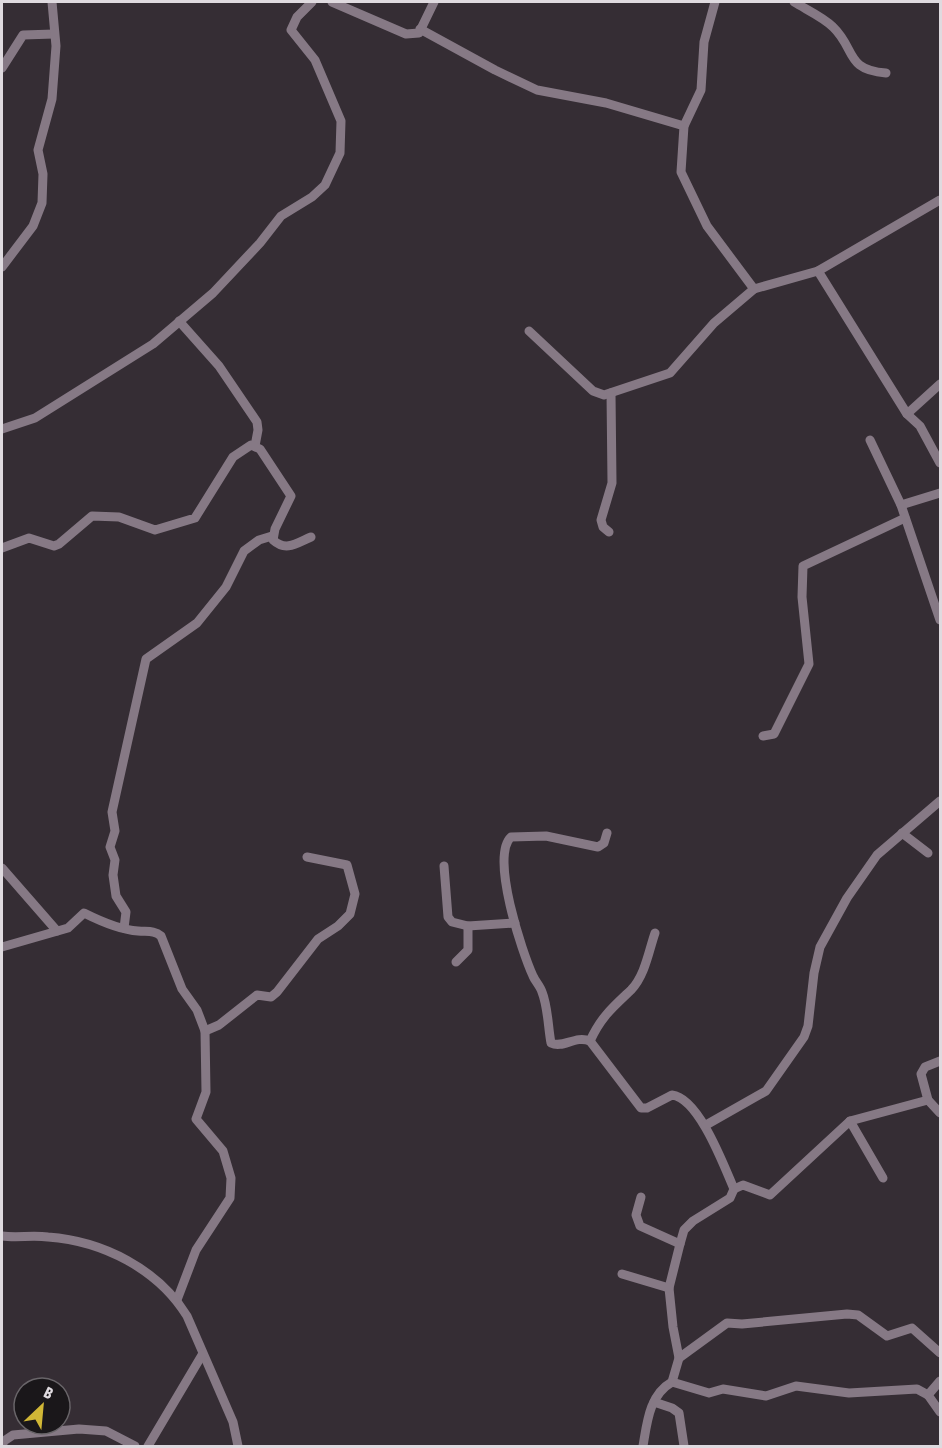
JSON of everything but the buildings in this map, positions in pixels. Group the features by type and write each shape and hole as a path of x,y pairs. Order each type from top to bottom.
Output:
{"street":[{"path":"2,267 33,226 42,203 43,174 38,150 52,99 54,34 52,2"},
{"path":"2,429 35,418 153,344 213,293 260,243 281,216 321,190 340,153 341,122 315,60 291,30 297,17 312,2"},
{"path":"332,2 406,34 414,35 420,29 434,2"},
{"path":"715,2 704,42 701,90 684,126 682,175 707,226 754,289"},
{"path":"794,2 832,26 858,66 872,72 885,73"},
{"path":"420,29 537,90 606,103 684,126"},
{"path":"2,68 23,36 54,34"},
{"path":"529,331 593,391 604,395 611,393 670,373 714,323 754,289 818,270 940,200"},
{"path":"818,270 907,414 920,426 940,463"},
{"path":"179,321 219,366 257,422 255,446"},
{"path":"907,414 940,384"},
{"path":"609,532 603,527 601,520 612,483 611,393"},
{"path":"870,440 902,505 940,620"},
{"path":"2,548 29,538 54,546 87,518 98,515 120,517 155,530 172,523 191,521 200,513 234,457 246,446 255,446 260,450 291,496 272,536 259,540 244,551 226,587 197,623 146,659 112,812 115,831 110,847 115,860 112,875 116,896 126,912 124,928"},
{"path":"902,505 940,493"},
{"path":"763,736 774,734 808,667 801,581 803,566 905,518"},
{"path":"272,536 279,545 290,547 311,537"},
{"path":"706,1125 759,1097 804,1037 808,1026 814,973 820,947 847,898 869,865 940,801"},
{"path":"607,833 604,843 598,847 546,836 517,836 508,839 505,870 515,923 533,977 542,993 551,1043 556,1045 578,1038 590,1041 641,1108 647,1108 675,1095 706,1125 734,1189"},
{"path":"902,833 928,853"},
{"path":"205,1031 219,1025 257,995 271,996 277,992 318,939 338,926 350,914 355,894 347,865 307,857"},
{"path":"444,866 448,916 452,922 468,926 515,923"},
{"path":"2,868 57,931"},
{"path":"2,947 68,928 84,913 124,928 155,932 160,936 182,989 197,1010 205,1031 206,1092 196,1119 223,1151 231,1178 230,1198 196,1250 177,1300"},
{"path":"456,962 468,950 468,926"},
{"path":"590,1041 599,1022 620,998 631,990 646,960 655,933"},
{"path":"940,1061 922,1070 921,1080 928,1100 940,1113"},
{"path":"672,1383 679,1358 669,1288 684,1230 693,1221 730,1198 734,1189 743,1185 766,1195 775,1192 810,1155 850,1121 928,1100"},
{"path":"850,1121 883,1178"},
{"path":"640,1197 636,1215 640,1226 680,1244"},
{"path":"2,1236 63,1239 124,1258 148,1273 177,1300 187,1316 232,1422 238,1446"},
{"path":"622,1274 669,1288"},
{"path":"679,1358 727,1323 742,1324 847,1314 858,1315 887,1336 912,1328 940,1353"},
{"path":"148,1446 202,1355"},
{"path":"928,1395 940,1381"},
{"path":"643,1446 650,1409 665,1386 672,1383 709,1393 723,1389 766,1396 796,1386 849,1393 917,1389 928,1395 940,1412"},
{"path":"654,1402 672,1407 678,1413 684,1446"},
{"path":"2,1446 4,1441 13,1435 79,1429 106,1431 135,1446"}]}
